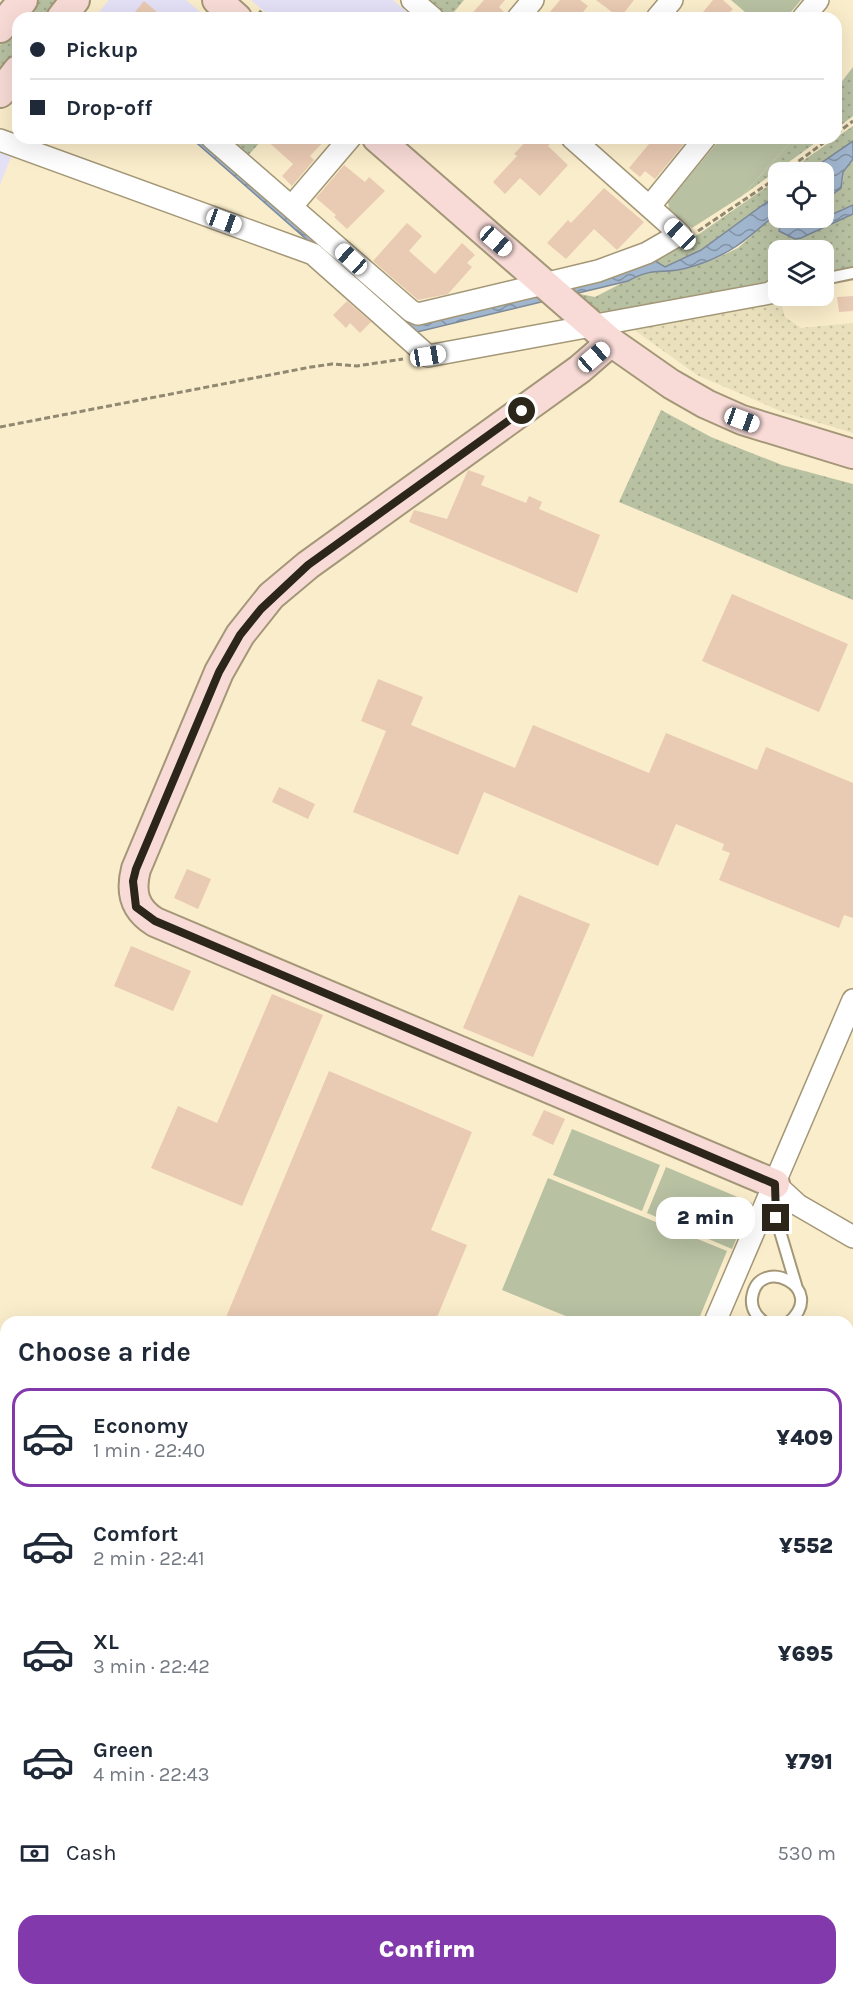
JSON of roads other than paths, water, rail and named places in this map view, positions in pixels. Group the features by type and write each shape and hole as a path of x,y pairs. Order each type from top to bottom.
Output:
{"street":[{"path":"13,12 23,0"},
{"path":"217,0 230,12"},
{"path":"412,0 426,12"},
{"path":"523,12 533,0"},
{"path":"662,12 672,0"},
{"path":"808,12 818,0"},
{"path":"0,28 12,13"},
{"path":"0,93 12,78"},
{"path":"0,140 313,254 428,356 602,334 768,293"},
{"path":"219,144 411,311 418,314 546,285 621,264 647,253 680,234 579,144"},
{"path":"292,206 345,144"},
{"path":"384,144 602,334 671,384 706,404 778,433 853,454"},
{"path":"650,206 700,144"},
{"path":"602,334 580,369 308,565 271,597 240,635 219,672 136,869 133,893 136,907 155,921 775,1184 798,1204 853,1237"},
{"path":"719,1316 853,1000"}],"lane":[{"path":"834,277 853,273"},
{"path":"775,1184 776,1218 800,1294 797,1316"},
{"path":"759,1316 754,1311 752,1295 761,1281 768,1278 784,1278 797,1288"},
{"path":"794,1316 799,1309"}],"water":[{"path":"853,141 853,159 843,172 841,188 834,193 834,162 823,162"},
{"path":"198,144 207,144 406,317 652,259 665,267 701,250 768,201 768,221 726,253 687,268 652,272 628,281 413,333"},
{"path":"853,205 853,214 834,223 834,214"},
{"path":"780,228 823,228 795,239 779,231"}]}
